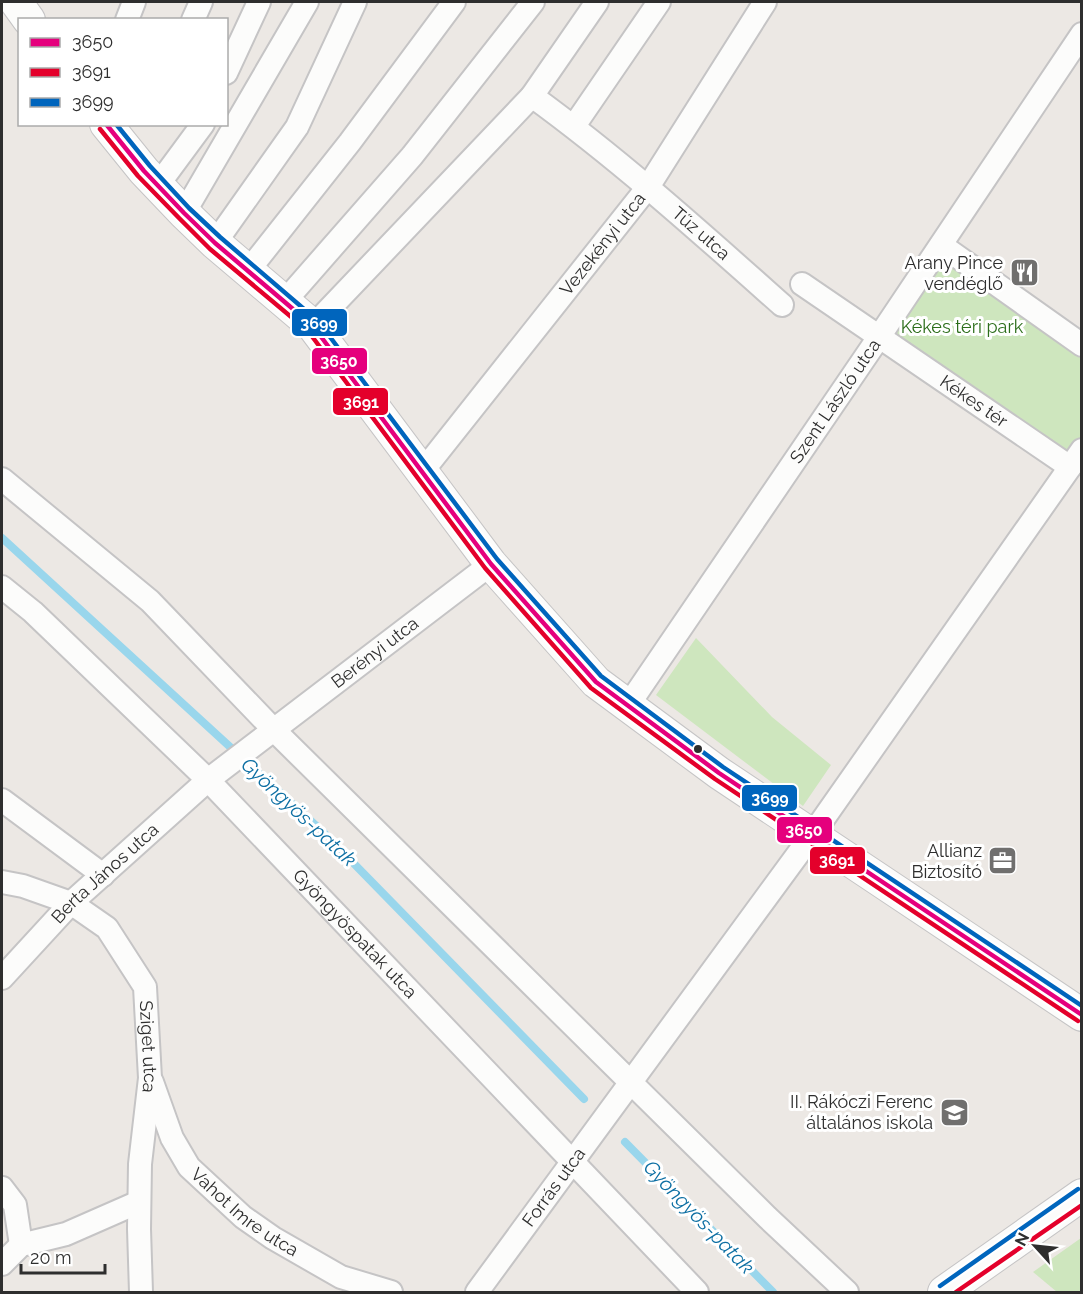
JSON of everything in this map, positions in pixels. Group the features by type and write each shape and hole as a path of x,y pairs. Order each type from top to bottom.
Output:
{"street":[{"path":"128,18 134,2"},
{"path":"194,18 201,2"},
{"path":"228,69 259,2"},
{"path":"184,213 307,2"},
{"path":"216,243 297,127 356,2"},
{"path":"248,271 350,142 454,2"},
{"path":"285,301 412,156 533,2"},
{"path":"314,326 532,96 597,2"},
{"path":"574,126 659,2"},
{"name":"Vezekényi utca","path":"422,472 648,187 765,2"},
{"name":"Szent László utca","path":"627,707 1082,34"},
{"name":"Tűz utca","path":"532,96 574,126 648,187 782,305"},
{"path":"158,185 202,126"},
{"path":"112,127 158,185 184,213 314,326 491,564 596,682 718,773 1082,1015"},
{"path":"940,245 1082,345"},
{"path":"802,284 879,337"},
{"name":"Kékes tér","path":"879,337 1076,458"},
{"name":"Forrás utca","path":"477,1293 812,835 1076,458"},
{"path":"2,479 150,601 267,736 631,1081 847,1293"},
{"name":"Berényi utca","path":"212,777 491,564"},
{"name":"Gyöngyöspatak utca","path":"2,587 33,612 212,777 697,1293"},
{"name":"Berta János utca","path":"2,978 71,903 212,777"},
{"path":"2,800 103,875"},
{"name":"Sziget utca","path":"2,882 23,886 71,903 107,928 146,987 150,1078 140,1164 141,1293"},
{"name":"Vahot Imre utca","path":"150,1078 172,1138 189,1167 228,1204 273,1238 341,1277 391,1293"},
{"path":"2,1188 15,1205 21,1245"},
{"path":"944,1293 1082,1195"},
{"path":"2,1264 21,1245 66,1234 139,1202"}],"green space":[{"name":"Kékes téri park","path":"941,245 1081,345 1081,450 1070,467 879,337"},
{"path":"696,638 772,717 831,765 803,806 656,695"},
{"path":"1081,1238 1081,1292 1057,1292 1033,1272"}],"waterway":[{"name":"Gyöngyös-patak","path":"2,538 323,832 584,1099"},
{"name":"Gyöngyös-patak","path":"625,1142 773,1292"}],"transit line":[{"name":"3650","path":"108,126 144,171 184,213 215,243 313,326 491,564 596,682 719,773 1082,1015"},
{"name":"3699","path":"118,126 150,166 189,208 318,321 497,559 601,676 723,767 1082,1006"},
{"name":"3691","path":"100,129 138,176 210,249 308,331 485,568 591,688 715,779 1078,1021"},
{"name":"3699","path":"940,1286 1078,1189"},
{"name":"3691","path":"956,1292 1082,1205"}],"place":[{"name":"Arany Pince vendéglő","path":"1024,273"},
{"name":"Allianz Biztosító","path":"1003,861"},
{"name":"II. Rákóczi Ferenc általános iskola","path":"954,1112"}]}
